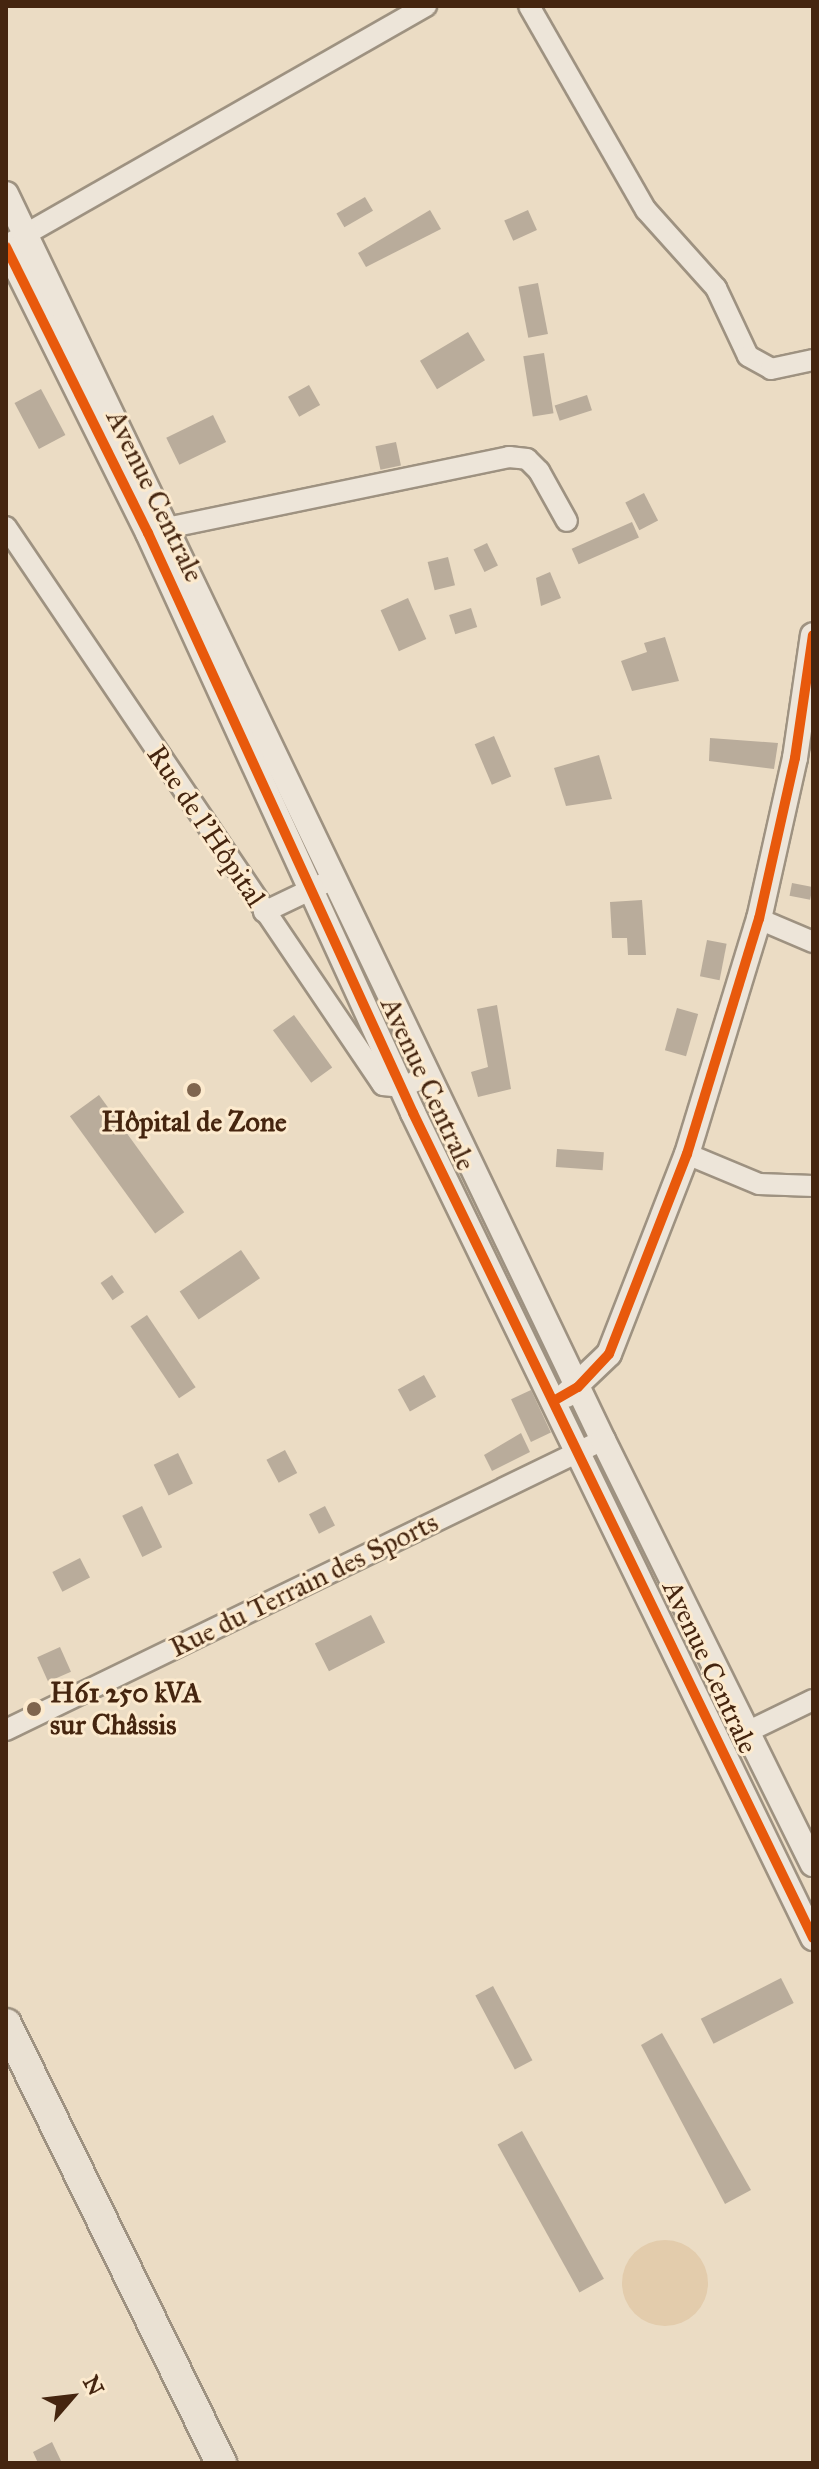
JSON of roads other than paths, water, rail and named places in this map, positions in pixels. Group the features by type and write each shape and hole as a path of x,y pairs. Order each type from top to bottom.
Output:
{"main road":[{"path":"6,2024 221,2463"}],"street":[{"path":"12,242 426,6"},
{"path":"529,6 646,210 716,288 748,356 771,369 813,360"},
{"name":"Avenue Centrale","path":"6,194 12,242 333,879 427,1076 813,1938"},
{"path":"157,529 509,457 527,459 539,471 567,521"},
{"name":"Rue de l'Hôpital","path":"6,527 383,1085 403,1087"},
{"name":"Avenue Centrale","path":"157,529 312,892 403,1087 568,1393"},
{"path":"568,1393 609,1354 687,1154 759,919 795,758 813,635"},
{"path":"264,912 312,892 333,879"},
{"path":"759,919 813,942"},
{"path":"403,1087 427,1076"},
{"path":"687,1154 759,1184 813,1186"},
{"name":"Avenue Centrale","path":"592,1446 749,1731 813,1864"},
{"name":"Rue du Terrain des Sports","path":"6,1730 592,1446"},
{"path":"749,1731 813,1700"}],"place":[{"name":"Hôpital de Zone","path":"194,1090"},
{"name":"H61 250 kVA sur Châssis","path":"34,1709"}]}
